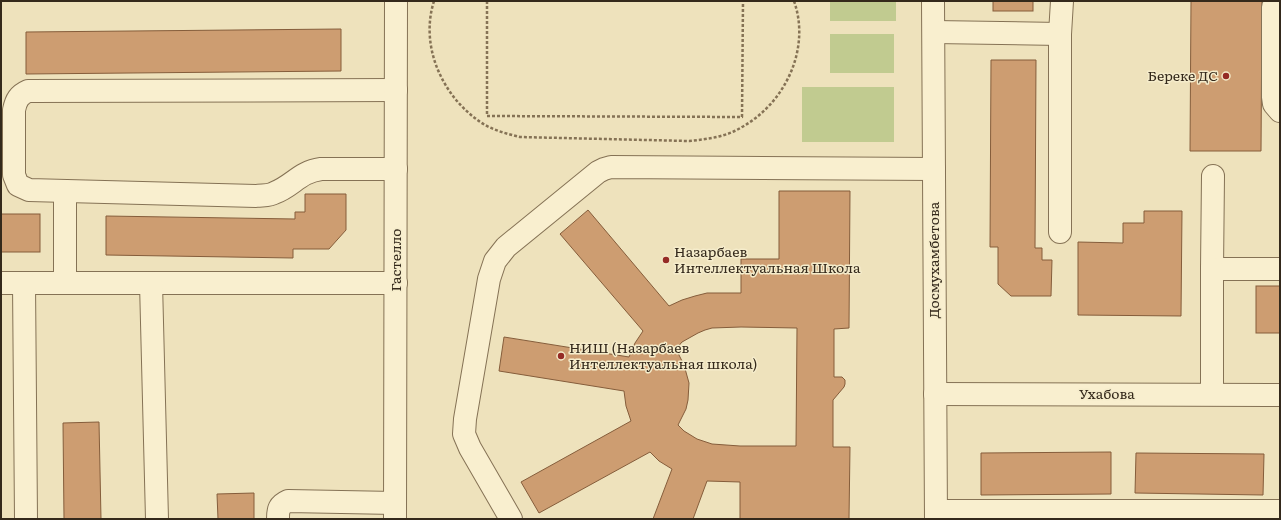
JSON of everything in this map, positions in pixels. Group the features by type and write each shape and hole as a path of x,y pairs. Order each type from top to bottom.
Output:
{"street":[{"name":"Гастелло","path":"395,511 396,1"},
{"name":"Досмухамбетова","path":"934,1 934,394 936,515"},
{"path":"1060,232 1060,34 1062,1"},
{"path":"1273,7 1273,97 1274,104 1280,111"},
{"path":"934,32 1060,34"},
{"path":"396,90 28,91 20,95 16,101 14,110 14,175 15,181 18,185 29,190 265,195 273,194 305,173 313,170 396,170"},
{"path":"511,519 470,448 464,434 465,418 488,279 495,261 512,242 598,172 611,167 934,169"},
{"path":"1212,394 1213,176"},
{"path":"65,191 65,283"},
{"path":"1212,269 1280,269"},
{"path":"1,283 396,284"},
{"path":"24,283 26,519"},
{"path":"151,283 157,519"},
{"name":"Ухабова","path":"934,394 1280,395"},
{"path":"278,519 278,509 283,503 288,501 395,511"},
{"path":"936,515 1280,511"}],"path":[{"path":"434,1 430,23 430,41 440,75 448,90 459,104 486,126 502,133 520,137 689,141 725,135 742,128 761,114 781,91 790,75 796,58 798,22 794,1"},
{"path":"487,1 487,116 742,117 743,1"}],"green space":[{"path":"830,1 896,1 896,21 830,21"},
{"path":"830,34 894,34 894,73 830,73"},
{"path":"802,87 894,87 894,142 802,142"}],"building":[{"path":"993,1 1033,1 1033,11 993,11"},
{"name":"Береке ДС","path":"1191,1 1262,1 1261,151 1190,151"},
{"path":"341,29 341,71 26,74 26,32"},
{"path":"991,60 1036,60 1035,248 1042,248 1042,260 1052,260 1051,296 1011,296 998,284 998,247 990,247"},
{"name":"НИШ (Назарбаев Интеллектуальная школа)","path":"779,191 850,191 849,328 834,329 834,377 842,377 845,380 845,384 833,400 833,447 850,447 849,519 740,519 740,482 707,481 693,519 653,519 672,469 659,461 650,452 539,513 521,482 631,421 626,406 624,391 499,371 504,337 629,357 635,343 643,331 560,234 588,210 669,306 682,300 707,293 741,293 741,259 779,259","holes":["712,328 797,328 796,446 740,446 712,444 697,439 684,431 678,425 686,409 689,383 684,365 676,349 682,342 698,333"]},
{"path":"305,194 346,194 346,230 329,249 293,249 293,258 106,255 106,216 295,219 295,212 305,212"},
{"path":"1144,211 1182,211 1181,316 1078,315 1078,242 1123,243 1123,223 1144,223"},
{"path":"1,214 40,214 40,252 1,252"},
{"path":"1256,286 1280,286 1280,333 1256,333"},
{"path":"99,422 101,519 64,519 63,423"},
{"path":"1111,452 1111,494 981,495 981,453"},
{"path":"1136,453 1264,454 1263,495 1135,493"},
{"path":"254,493 254,519 218,519 217,494"}],"place":[{"name":"Береке ДС","path":"1226,76"},
{"name":"Назарбаев Интеллектуальная Школа","path":"666,260"},
{"name":"НИШ (Назарбаев Интеллектуальная школа)","path":"561,356"}]}
